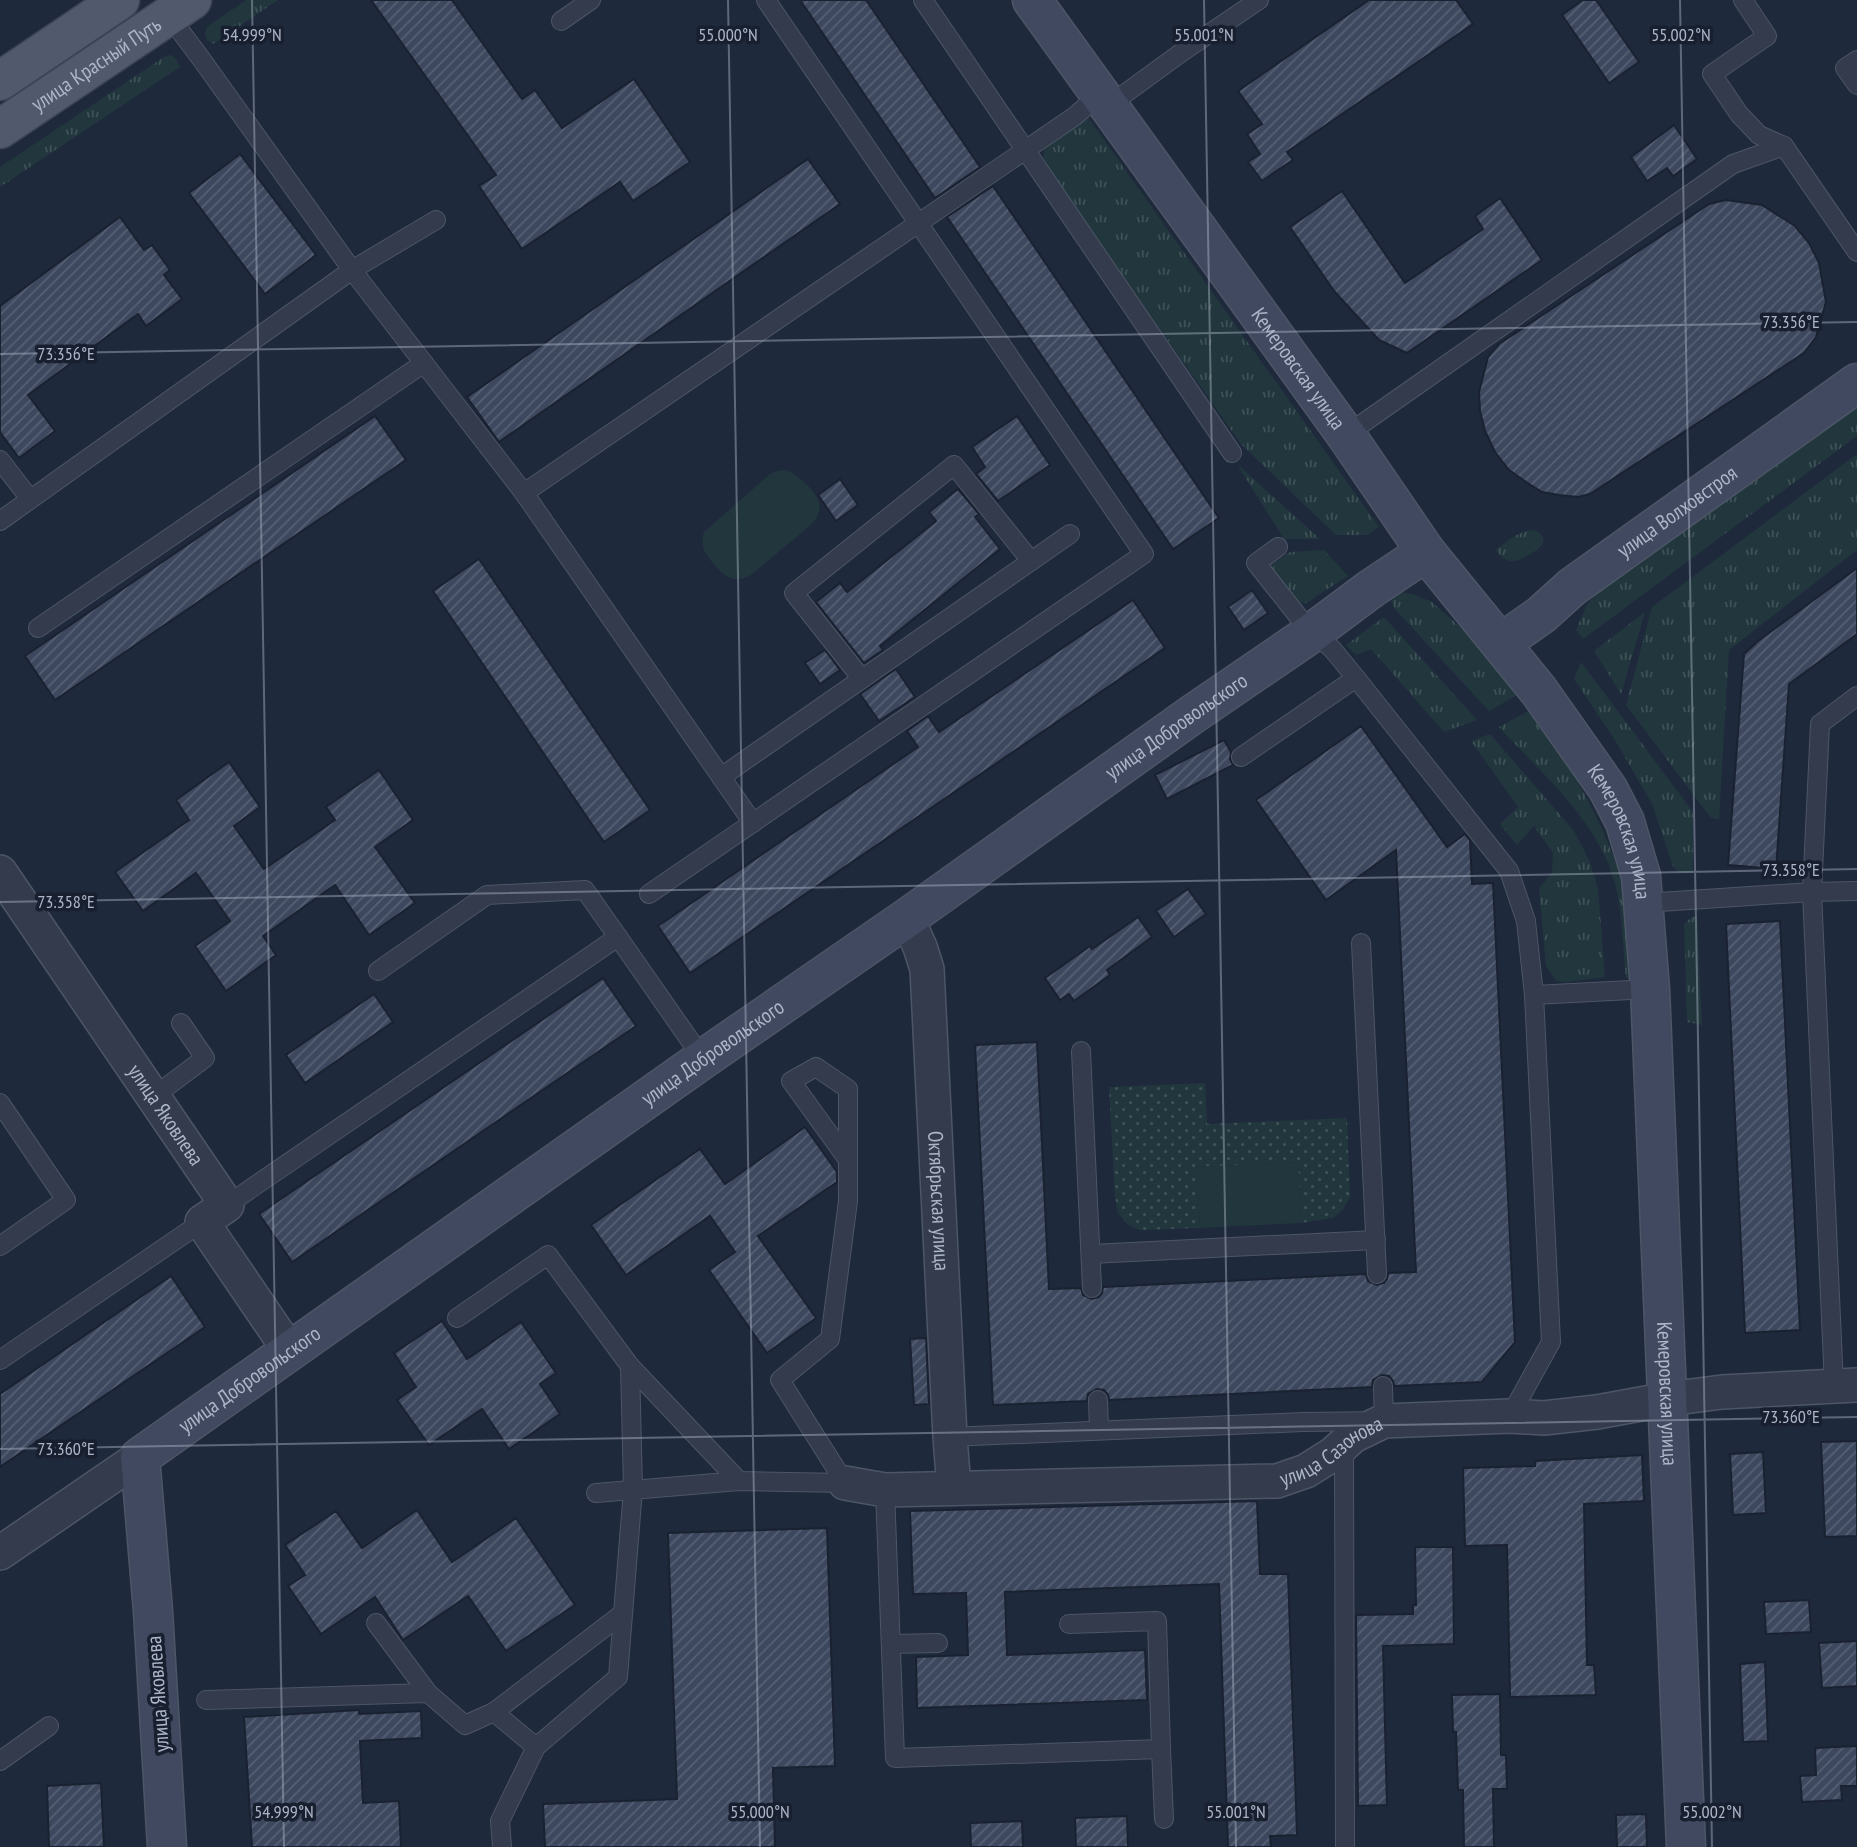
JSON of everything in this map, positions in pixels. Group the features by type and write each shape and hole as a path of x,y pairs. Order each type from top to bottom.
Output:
{"main road":[{"name":"улица Красный Путь","path":"0,81 120,0"},
{"name":"Кемеровская улица","path":"1032,0 1346,435 1426,552 1539,691 1608,789 1625,822 1641,876 1650,989 1686,1847"},
{"name":"улица Красный Путь","path":"0,130 180,8"},
{"name":"улица Волховстроя","path":"1501,643 1541,615 1572,587 1857,383"},
{"name":"улица Добровольского","path":"140,1457 1313,632 1371,588 1426,552"},
{"name":"улица Яковлева","path":"140,1457 153,1611 167,1847"}],"street":[{"name":"улица Яковлева","path":"0,872 153,1097 289,1350"},
{"name":"Октябрьская улица","path":"907,918 927,969 954,1489"},
{"name":"улица Сазонова","path":"845,1483 886,1490 1277,1481 1307,1471 1353,1436 1384,1421 1510,1416 1544,1418 1722,1392 1846,1386"},
{"name":"улица Добровольского","path":"0,1553 140,1457"}],"lane":[{"path":"561,21 591,0"},
{"path":"649,894 1144,554 766,0"},
{"path":"923,0 1232,453"},
{"path":"524,493 1075,116 1182,52 1259,0"},
{"path":"1743,0 1767,36 1712,74 1739,114 1759,135 1784,146 1857,252"},
{"path":"180,8 202,60 352,270 524,493 753,823"},
{"path":"1857,60 1845,68 1857,85"},
{"path":"1346,435 1733,164 1784,146"},
{"path":"0,521 352,270 436,220"},
{"path":"38,628 424,363"},
{"path":"0,460 30,499"},
{"path":"862,679 794,593 954,465 1031,561"},
{"path":"721,778 1070,534"},
{"path":"1278,547 1256,563 1301,620 1333,650 1509,871 1526,921 1534,995 1551,1342 1510,1416"},
{"path":"1241,757 1356,678"},
{"path":"1846,1386 1812,892 1820,723 1857,696"},
{"path":"378,971 487,895 585,890 703,1059"},
{"path":"1644,902 1857,891"},
{"path":"0,1360 618,937"},
{"path":"1361,943 1377,1274"},
{"path":"1534,995 1650,989"},
{"path":"153,1097 205,1058 181,1023"},
{"path":"1081,1051 1092,1288"},
{"path":"845,1483 780,1380 830,1339 848,1201 849,1089 816,1067 791,1081 848,1160"},
{"path":"0,1103 66,1200 0,1246"},
{"path":"1091,1254 1376,1240"},
{"path":"457,1318 548,1255 630,1366 739,1481"},
{"path":"502,1847 500,1821 536,1747 618,1677 633,1489 630,1366"},
{"path":"950,1437 1384,1421 1383,1386"},
{"path":"1098,1400 1099,1430"},
{"path":"1344,1444 1345,1847"},
{"path":"596,1493 739,1481 845,1483"},
{"path":"886,1490 895,1758 1161,1749"},
{"path":"376,1623 428,1693 465,1725 494,1712 622,1614"},
{"path":"1069,1624 1157,1621 1164,1819"},
{"path":"891,1644 938,1643"},
{"path":"206,1700 428,1693"},
{"path":"494,1712 536,1747"},
{"path":"0,1761 49,1726"}],"green space":[{"path":"246,0 278,0 213,44 207,40 207,27"},
{"path":"171,55 180,67 0,187 0,167 164,57"},
{"path":"1087,116 1379,527 1367,535 1336,535 1241,444 1043,163 1045,146"},
{"path":"1857,403 1857,436 1583,639 1576,630 1587,604 1606,584"},
{"path":"1857,454 1857,550 1729,650 1719,819 1711,818 1626,705 1652,607"},
{"path":"1237,464 1320,539 1284,539"},
{"path":"785,470 800,478 814,492 819,502 817,517 751,575 739,579 730,578 717,568 705,552 702,541 704,532 770,474"},
{"path":"1534,530 1540,533 1543,543 1524,558 1510,561 1496,550 1518,534"},
{"path":"1324,550 1348,576 1306,603 1291,601 1267,567 1290,552"},
{"path":"1399,592 1432,602 1470,636 1523,692 1489,711 1394,608 1389,595"},
{"path":"1645,612 1621,694 1594,651"},
{"path":"1384,617 1477,720 1444,732 1371,649 1356,655 1346,645"},
{"path":"1581,662 1693,812 1693,873 1680,873 1673,866 1652,804 1615,740 1574,679"},
{"path":"1534,708 1599,823 1619,872 1628,917 1632,978 1626,978 1617,892 1599,845 1570,803 1499,727"},
{"path":"1490,734 1574,831 1589,860 1598,888 1605,977 1556,981 1546,966 1539,889 1552,872 1553,853 1534,826 1517,845 1500,824 1518,807 1471,741"},
{"path":"1697,916 1702,1025 1687,1022 1684,924"},
{"path":"1205,1083 1207,1124 1347,1118 1350,1197 1342,1211 1333,1218 1301,1223 1298,1162 1197,1167 1200,1228 1140,1230 1128,1225 1118,1213 1115,1197 1109,1087"},
{"path":"1298,1162 1301,1223 1200,1228 1197,1167"}],"building":[{"path":"371,0 452,0 522,99 535,90 562,128 634,79 690,162 633,201 620,182 522,249 479,186 496,175"},
{"path":"800,0 866,0 980,167 935,198"},
{"path":"1369,0 1456,0 1473,24 1287,152 1293,160 1262,181 1248,162 1260,154 1247,134 1262,124 1238,91"},
{"path":"1583,0 1596,0 1639,62 1609,83 1562,15"},
{"path":"1674,125 1697,159 1673,176 1667,168 1647,181 1631,157"},
{"path":"240,154 316,255 265,294 189,193"},
{"path":"808,159 840,204 499,442 467,397"},
{"path":"993,186 1219,518 1173,549 947,217"},
{"path":"1342,191 1405,283 1483,229 1475,216 1500,198 1542,260 1407,353 1379,340 1334,291 1290,227"},
{"path":"1726,200 1762,205 1795,226 1809,243 1819,263 1826,302 1816,337 1804,353 1590,494 1578,497 1542,492 1509,470 1495,452 1485,431 1480,411 1479,392 1488,357 1499,344 1709,204"},
{"path":"120,217 144,250 152,245 170,270 164,275 182,299 146,326 138,314 28,395 55,431 19,458 0,432 0,306"},
{"path":"375,416 406,460 55,700 25,656"},
{"path":"1017,416 1050,465 998,501 976,474 985,467 972,447"},
{"path":"840,479 858,505 836,521 818,495"},
{"path":"958,489 979,514 975,517 1000,549 880,646 883,650 864,663 816,602 840,583 847,592 936,521 929,512"},
{"path":"479,559 650,810 604,842 433,591"},
{"path":"1857,568 1857,634 1789,684 1776,869 1728,865 1744,654"},
{"path":"1252,590 1268,613 1244,630 1228,607"},
{"path":"1133,600 1165,648 690,973 658,926 918,747 907,731 928,716 939,732"},
{"path":"825,650 840,670 820,684 805,663"},
{"path":"896,669 915,697 879,721 860,694"},
{"path":"1361,726 1447,847 1465,834 1470,840 1472,884 1493,883 1515,1342 1482,1382 1394,1386 1389,1376 1382,1375 1373,1380 1372,1387 1109,1400 1104,1390 1097,1389 1088,1394 1087,1401 993,1405 975,1045 1037,1042 1049,1289 1081,1288 1083,1295 1092,1299 1099,1297 1103,1287 1366,1274 1368,1281 1377,1285 1384,1283 1388,1273 1416,1272 1396,850 1326,900 1256,800"},
{"path":"1224,740 1231,752 1233,765 1167,799 1155,775"},
{"path":"229,762 260,807 234,826 264,869 335,820 326,807 379,770 413,820 375,847 415,903 369,935 335,885 263,936 276,955 226,991 195,946 230,921 196,873 143,911 115,872 189,820 176,800"},
{"path":"1188,889 1206,914 1174,937 1156,911"},
{"path":"1138,917 1152,937 1107,970 1110,975 1074,1001 1069,994 1060,1000 1045,978"},
{"path":"1780,921 1800,1330 1745,1333 1726,924"},
{"path":"603,978 636,1026 292,1262 259,1214"},
{"path":"374,994 393,1022 305,1083 286,1055"},
{"path":"805,1127 837,1172 837,1182 758,1236 816,1318 767,1353 709,1270 735,1252 710,1216 626,1275 591,1225 700,1149 725,1184"},
{"path":"171,1276 205,1327 0,1467 0,1394"},
{"path":"442,1321 467,1359 521,1322 556,1373 540,1384 560,1414 509,1449 482,1409 429,1445 397,1400 416,1387 394,1353"},
{"path":"926,1338 929,1404 914,1405 910,1339"},
{"path":"1857,1441 1857,1536 1825,1537 1821,1442"},
{"path":"1763,1452 1766,1513 1733,1515 1730,1454"},
{"path":"1642,1455 1644,1501 1584,1504 1587,1665 1594,1665 1596,1695 1510,1697 1507,1545 1465,1546 1463,1468 1535,1466 1535,1461"},
{"path":"1257,1501 1260,1574 1288,1574 1297,1835 1270,1836 1271,1847 1228,1847 1219,1584 1005,1592 1007,1655 1145,1650 1147,1700 917,1708 916,1657 968,1655 966,1593 913,1594 910,1511"},
{"path":"417,1510 452,1562 516,1518 575,1605 506,1651 468,1596 403,1640 375,1597 321,1634 288,1586 305,1575 285,1545 336,1511 362,1548"},
{"path":"827,1528 835,1766 773,1768 775,1847 545,1847 543,1804 677,1799 668,1533"},
{"path":"1415,1547 1453,1547 1454,1644 1383,1646 1387,1805 1358,1806 1356,1615 1413,1614 1413,1605 1416,1605"},
{"path":"1809,1600 1811,1632 1766,1634 1764,1602"},
{"path":"1857,1641 1857,1686 1822,1688 1819,1643"},
{"path":"1765,1662 1768,1741 1743,1742 1740,1664"},
{"path":"1500,1694 1501,1755 1506,1755 1507,1789 1493,1789 1494,1847 1464,1847 1463,1790 1458,1790 1452,1695"},
{"path":"359,1710 359,1714 421,1711 422,1738 360,1741 363,1803 399,1801 401,1847 252,1847 244,1717"},
{"path":"1857,1746 1857,1786 1841,1786 1842,1800 1802,1802 1800,1776 1816,1775 1815,1748"},
{"path":"101,1783 104,1847 49,1847 47,1786"},
{"path":"1646,1814 1647,1847 1617,1847 1616,1815"},
{"path":"1127,1816 1128,1847 1076,1847 1075,1818"},
{"path":"1022,1821 1023,1847 971,1847 970,1823"}]}
